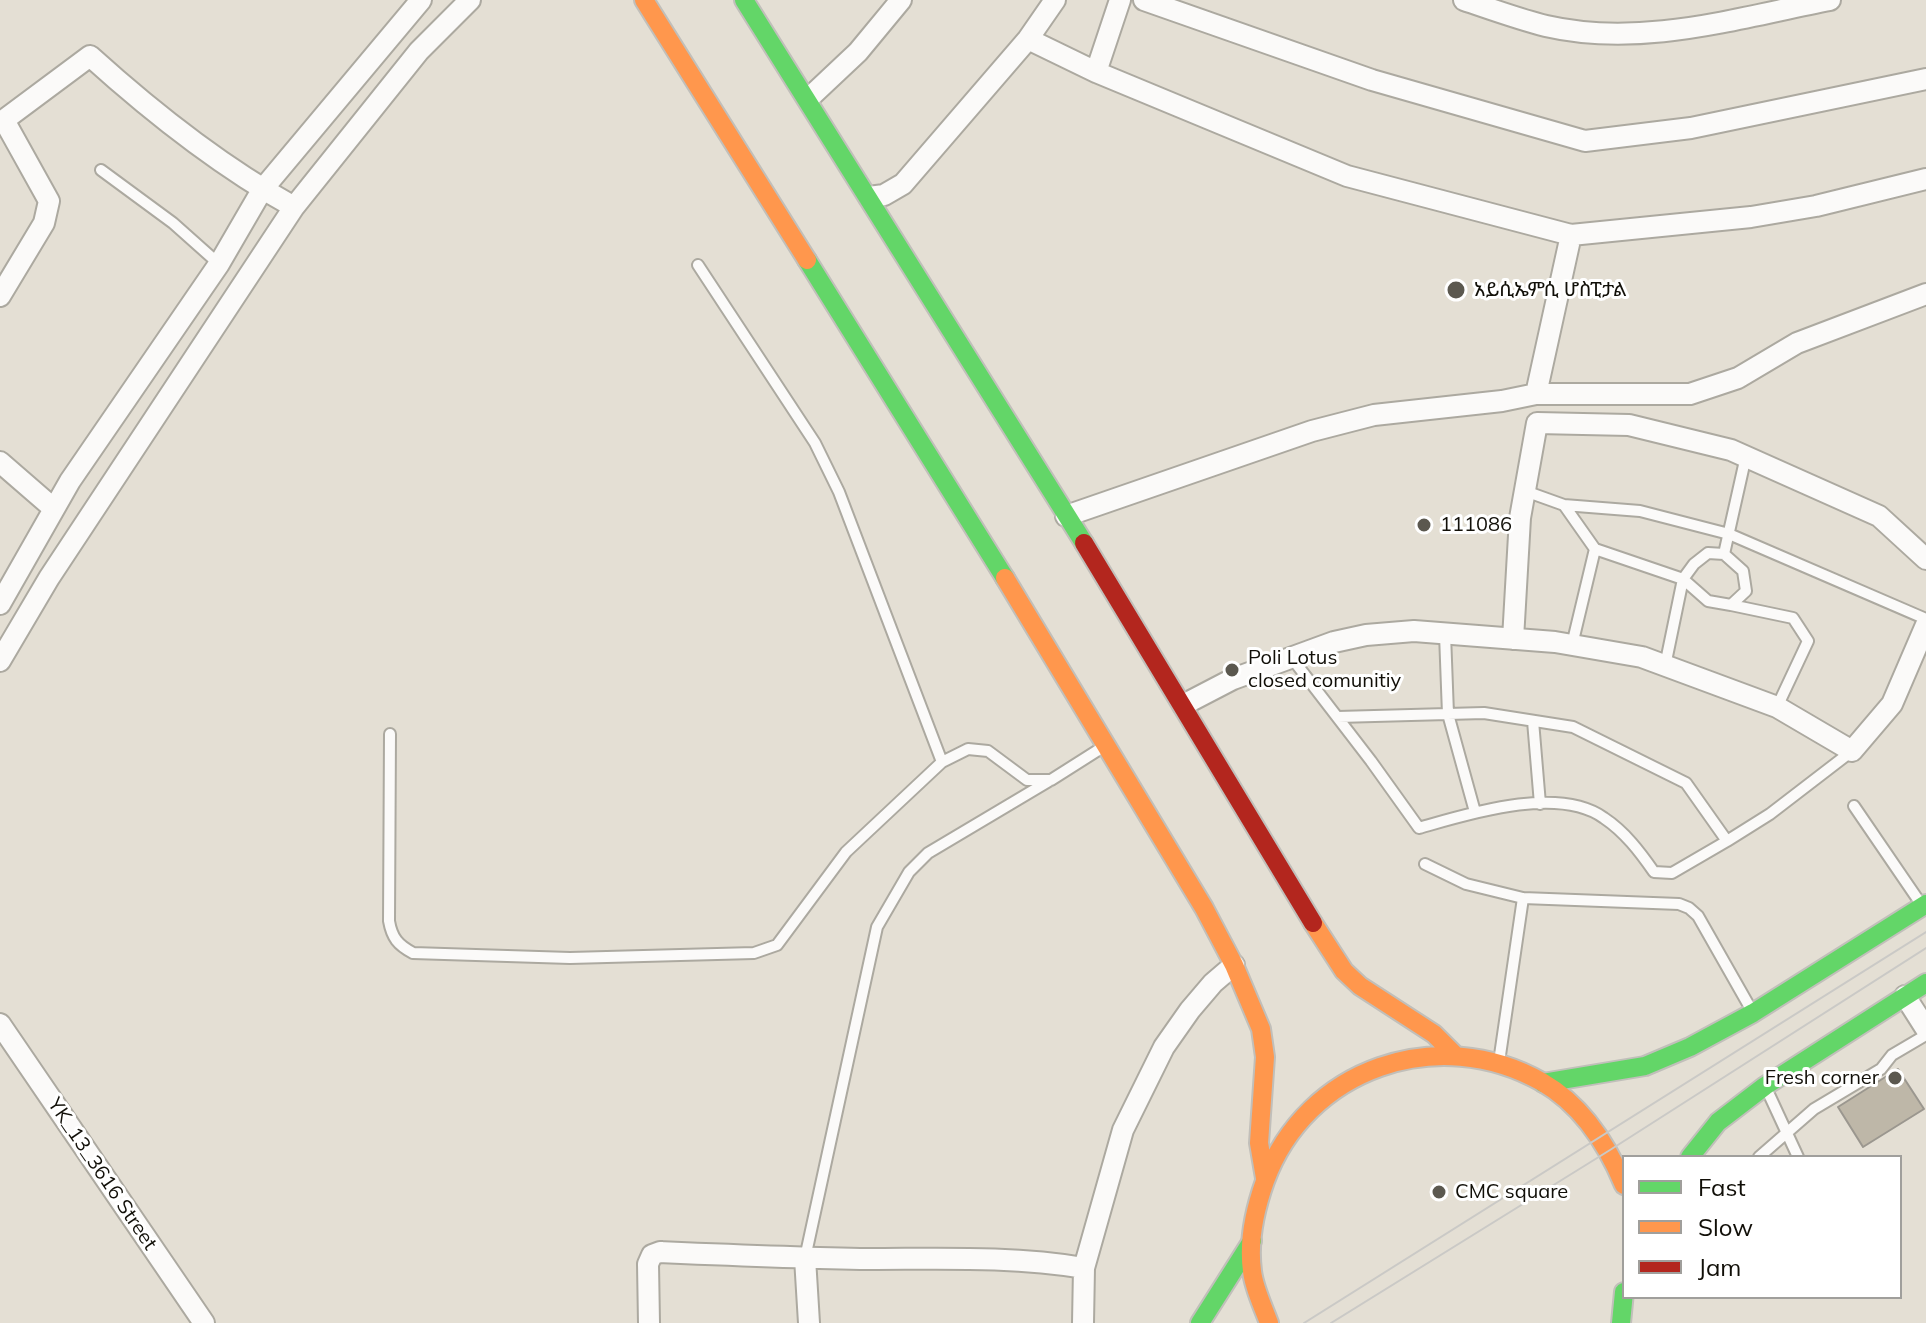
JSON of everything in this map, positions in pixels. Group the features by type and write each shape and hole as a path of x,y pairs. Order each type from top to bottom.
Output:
{"main road":[{"path":"644,0 656,9 1204,908 1254,1008 1263,1043 1265,1057 1259,1143 1265,1178"},
{"path":"744,0 1183,705 1276,864 1344,971 1383,1003 1407,1014 1434,1034 1456,1056"},
{"path":"1543,1083 1645,1066 1690,1047 1753,1013 1924,905"},
{"path":"1692,1155 1718,1122 1765,1086 1926,983"},
{"path":"1269,1323 1252,1270 1256,1209 1265,1178 1286,1135 1318,1100 1359,1076 1403,1060 1456,1056 1498,1063 1543,1083 1601,1137 1622,1180"},
{"path":"1200,1323 1252,1241"},
{"path":"1619,1321 1623,1299"}],"street":[{"path":"0,604 53,508 219,264 262,190 421,0"},
{"path":"0,661 49,578 294,207 419,51 470,0"},
{"path":"808,99 858,52 901,0"},
{"path":"869,197 884,195 903,184 1028,39 1055,0"},
{"path":"1096,72 1120,0"},
{"path":"1144,0 1372,80 1585,141 1691,128 1926,79"},
{"path":"1464,0 1546,26 1589,32 1679,31 1830,0"},
{"path":"1722,21 1730,0"},
{"path":"1028,39 1096,72 1347,176 1571,235 1751,217 1816,206 1926,179"},
{"path":"0,296 44,223 49,201 2,122 90,56 159,116 262,190 294,207"},
{"path":"1536,394 1571,235"},
{"path":"1066,516 1312,431 1374,415 1502,401 1536,394 1690,394 1738,378 1797,343 1926,294"},
{"path":"1513,639 1520,518 1537,423 1629,425 1731,450 1879,516 1926,559"},
{"path":"0,462 53,508"},
{"path":"1183,705 1233,679 1334,642 1366,635 1414,631 1572,645 1642,657 1777,707 1852,751 1892,704 1926,622"},
{"path":"1083,1323 1084,1268 1123,1130 1164,1047 1213,983 1234,965"},
{"path":"1905,996 1926,1032"},
{"name":"YK_13_3616 Street","path":"0,1024 196,1320"},
{"path":"649,1323 648,1264 652,1255 660,1252 805,1258 1008,1260 1084,1268"},
{"path":"805,1258 809,1323"}],"lane":[{"path":"101,170 173,223 219,264"},
{"path":"698,265 815,443 839,492 942,762"},
{"path":"1724,554 1746,456"},
{"path":"1525,491 1564,505 1640,511 1729,534 1926,622"},
{"path":"1564,505 1595,549 1683,579 1708,601 1793,618 1808,641 1777,707"},
{"path":"1572,645 1595,549"},
{"path":"1665,666 1683,579 1694,564 1708,553 1724,554 1743,571 1746,591 1731,605"},
{"path":"1445,634 1448,714 1475,812"},
{"path":"1291,657 1419,828 1518,803 1576,806 1603,817 1638,848 1654,872 1672,873 1727,841 1770,814 1852,751"},
{"path":"1338,717 1484,713 1573,727 1686,783 1727,841"},
{"path":"1533,721 1540,804"},
{"path":"390,734 389,921 392,935 400,946 413,953 455,956 666,957 754,953 777,945 846,852 942,762 968,749 988,751 1027,780 1051,780"},
{"path":"805,1258 877,927 909,872 928,853 1105,746"},
{"path":"1854,806 1924,905"},
{"path":"1425,864 1466,884 1523,898 1679,904 1689,908 1698,916 1753,1013"},
{"path":"1498,1063 1523,898"},
{"path":"1761,1155 1814,1109 1881,1069 1892,1055 1926,1032"},
{"path":"1765,1086 1797,1155"}],"building":[{"path":"1898,1069 1924,1109 1863,1147 1838,1107"}],"tram line":[{"path":"1304,1323 1926,932"},
{"path":"1331,1323 1610,1150 1926,948"}],"traffic: fast":[{"path":"744,0 1084,543"},
{"path":"807,260 1005,578"},
{"path":"1543,1083 1645,1066 1690,1047 1753,1013 1926,904"},
{"path":"1692,1155 1718,1122 1765,1086 1926,983"},
{"path":"1200,1323 1252,1241"},
{"path":"1621,1323 1623,1299"}],"traffic: slow":[{"path":"644,0 807,260"},
{"path":"1005,578 1204,908 1234,965 1261,1029 1265,1057 1259,1143 1265,1178"},
{"path":"1313,923 1344,971 1360,986 1434,1034 1456,1056"},
{"path":"1269,1323 1255,1284 1251,1260 1253,1225 1265,1181 1284,1142 1311,1110 1343,1084 1380,1067 1419,1058 1461,1057 1502,1065 1542,1082 1569,1102 1592,1127 1622,1181"}],"traffic: jam":[{"path":"1084,543 1313,923"}],"place":[{"name":"አይሲኤምሲ ሆስፒታል","path":"1456,290"},
{"name":"111086","path":"1424,525"},
{"name":"Poli Lotus closed comunitiy","path":"1232,670"},
{"name":"Fresh corner","path":"1895,1078"},
{"name":"CMC square","path":"1439,1192"}]}
